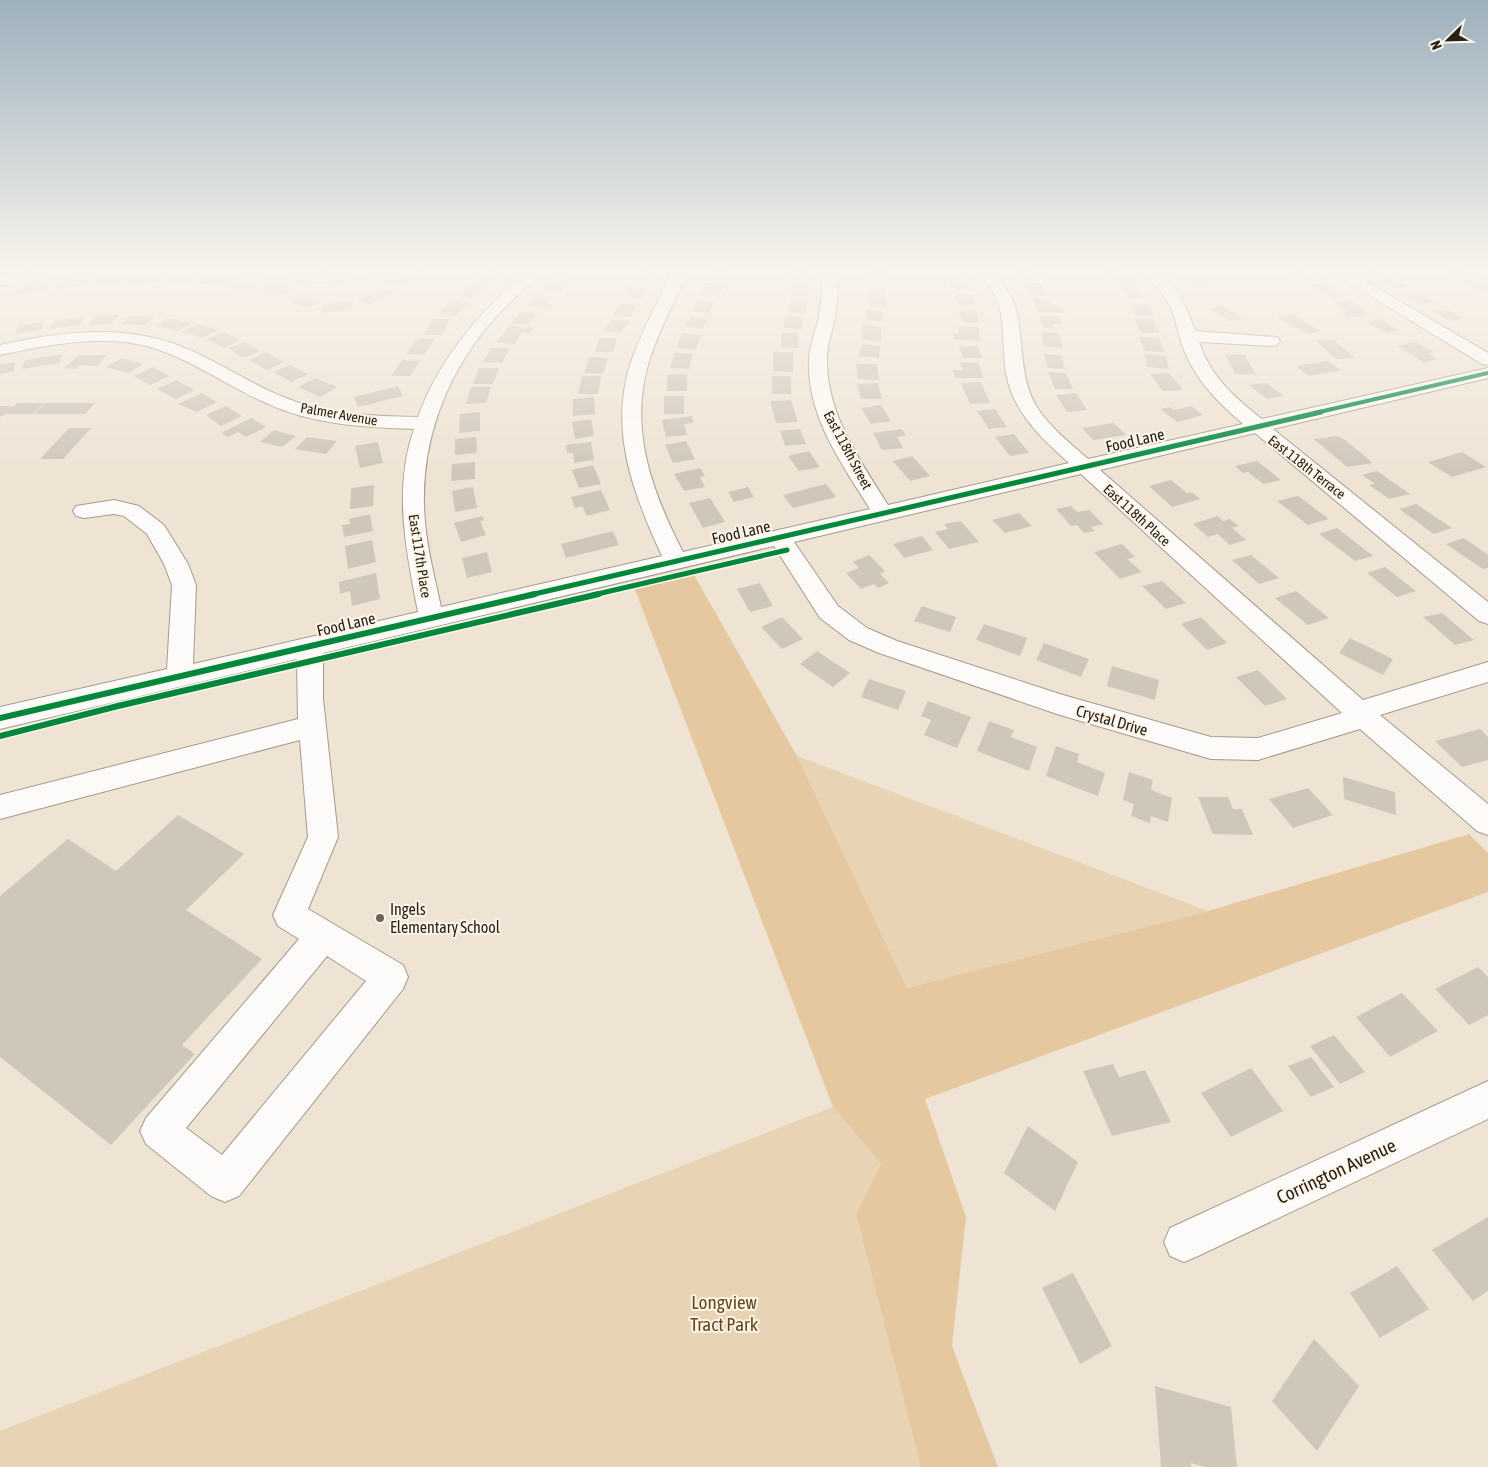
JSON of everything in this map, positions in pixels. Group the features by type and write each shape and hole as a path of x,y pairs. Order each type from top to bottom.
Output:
{"street":[{"name":"East 117th Place","path":"431,618 414,533 412,505 415,457 424,423 452,362 471,335"},
{"path":"651,335 641,359 634,394 632,426 635,464 651,510 676,561"},
{"name":"East 118th Street","path":"823,335 818,357 819,386 826,410 847,454 883,513"},
{"name":"East 118th Place","path":"1011,335 1016,379 1026,404 1045,431 1364,717"},
{"path":"1447,335 1488,360"},
{"path":"1188,336 1271,341"},
{"name":"East 118th Terrace","path":"1188,336 1195,356 1210,380 1226,400 1255,426 1422,558 1488,615"},
{"name":"Palmer Avenue","path":"0,350 50,341 88,338 132,340 171,349 273,399 310,412 365,422 424,423"},
{"name":"Food Lane","path":"0,718 1488,373"},
{"path":"84,511 114,507 131,511 156,530 176,564 184,585 180,677"},
{"name":"Crystal Drive","path":"779,537 829,612 858,634 888,647 1060,705 1211,748 1258,749 1364,717 1367,709 1488,672"},
{"path":"310,646 310,699 323,837 289,915 391,977 225,1182 159,1132 323,936"},
{"path":"1364,717 1488,822"},
{"path":"0,807 313,726"},
{"name":"Corrington Avenue","path":"1184,1242 1488,1100"}],"green space":[{"path":"797,756 1208,911 907,988"},
{"name":"Longview Tract Park","path":"833,1107 881,1164 856,1214 921,1467 0,1467 0,1431"}],"shaded area":[{"path":"690,568 797,756 907,988 1208,911 1469,834 1488,853 1488,892 925,1099 966,1217 952,1346 998,1467 921,1467 856,1214 881,1164 833,1107 632,582"}],"building":[{"path":"194,335 208,335 203,338"},
{"path":"216,335 231,335 240,340 223,348 207,339"},
{"path":"502,335 520,335 514,344 497,342"},
{"path":"681,335 701,335 696,349 677,348"},
{"path":"781,335 798,335 799,348 781,347"},
{"path":"862,335 881,335 881,341 862,339"},
{"path":"953,335 979,335 980,341 954,339"},
{"path":"1042,335 1060,335 1063,348 1044,346"},
{"path":"1139,337 1159,338 1165,352 1145,351"},
{"path":"418,338 435,339 424,355 406,354"},
{"path":"599,338 617,338 613,352 595,352"},
{"path":"1333,339 1355,358 1336,359 1315,340"},
{"path":"245,342 260,351 243,358 228,348"},
{"path":"1416,342 1434,352 1428,353 1437,359 1424,362 1397,346"},
{"path":"862,344 880,346 879,358 859,356"},
{"path":"959,346 978,346 982,358 963,358"},
{"path":"491,348 510,348 502,363 483,362"},
{"path":"266,352 284,362 267,370 249,360"},
{"path":"773,352 793,352 793,372 773,371"},
{"path":"675,353 693,354 689,369 670,368"},
{"path":"62,354 60,363 22,369 25,360"},
{"path":"1044,354 1061,355 1065,369 1048,368"},
{"path":"1145,354 1166,356 1169,369 1147,367"},
{"path":"1225,354 1245,355 1256,375 1235,374"},
{"path":"79,355 107,355 97,366 80,365 76,369 64,368"},
{"path":"589,357 608,358 603,374 584,373"},
{"path":"122,358 143,364 128,373 106,367"},
{"path":"402,360 420,361 410,376 391,376"},
{"path":"1327,361 1341,370 1309,376 1296,366"},
{"path":"15,362 14,371 0,374 0,365"},
{"path":"960,362 979,363 983,378 955,378 953,370 963,370"},
{"path":"856,364 877,364 879,380 858,379"},
{"path":"290,365 308,374 291,382 273,372"},
{"path":"153,367 169,376 150,385 134,376"},
{"path":"479,368 499,368 493,384 473,384"},
{"path":"1048,372 1066,373 1073,389 1055,389"},
{"path":"1169,373 1183,390 1163,391 1150,374"},
{"path":"687,374 687,391 667,391 667,375"},
{"path":"582,376 601,376 598,394 578,394"},
{"path":"772,376 791,376 791,394 772,394"},
{"path":"315,378 337,387 320,397 298,387"},
{"path":"176,380 194,390 176,399 157,389"},
{"path":"981,382 990,403 970,404 961,383"},
{"path":"878,383 882,399 861,399 857,384"},
{"path":"1266,383 1284,396 1267,399 1249,385"},
{"path":"398,386 403,396 358,407 354,397"},
{"path":"471,387 491,387 486,403 466,404"},
{"path":"202,393 217,402 197,412 178,404"},
{"path":"1076,393 1087,410 1067,412 1056,395"},
{"path":"664,396 684,396 684,414 664,414"},
{"path":"594,397 595,414 573,416 573,399"},
{"path":"791,400 798,422 776,423 770,401"},
{"path":"17,403 44,403 32,414 6,414 0,417 0,406 14,406"},
{"path":"45,403 95,403 85,414 34,414"},
{"path":"881,405 891,421 871,424 861,408"},
{"path":"226,406 242,416 221,426 206,415"},
{"path":"1191,406 1203,415 1177,422 1160,409 1169,407 1174,410"},
{"path":"995,409 1007,427 989,429 977,411"},
{"path":"480,412 480,431 459,433 460,414"},
{"path":"692,416 693,423 684,424 687,435 666,437 662,420"},
{"path":"251,418 266,427 246,437 238,432 228,437 221,433"},
{"path":"591,419 594,436 575,439 572,422"},
{"path":"1114,423 1126,435 1093,440 1082,428"},
{"path":"69,428 91,428 63,459 40,459"},
{"path":"800,429 806,444 785,446 780,431"},
{"path":"902,429 906,436 897,437 903,448 882,450 873,433"},
{"path":"274,430 296,436 282,447 260,442"},
{"path":"1014,434 1029,453 1010,456 995,437"},
{"path":"1337,436 1345,440 1373,463 1347,467 1314,439"},
{"path":"307,437 337,441 326,454 295,449"},
{"path":"476,437 477,453 455,455 455,439"},
{"path":"686,441 695,459 673,463 665,445"},
{"path":"378,442 383,463 360,468 355,446"},
{"path":"591,442 594,460 574,463 573,453 567,453 566,445"},
{"path":"809,451 820,467 799,471 788,456"},
{"path":"1462,452 1486,467 1452,477 1428,462"},
{"path":"912,456 930,476 910,481 893,461"},
{"path":"1257,461 1281,480 1263,484 1248,472 1243,473 1235,466"},
{"path":"475,462 475,479 451,481 452,464"},
{"path":"593,465 601,484 579,488 572,470"},
{"path":"700,468 705,476 700,477 705,487 684,491 674,474"},
{"path":"1377,471 1410,494 1389,499 1369,485 1375,484 1362,475"},
{"path":"1171,480 1187,493 1192,492 1200,499 1172,507 1149,486"},
{"path":"826,484 836,497 793,508 783,495"},
{"path":"374,485 373,506 350,509 351,488"},
{"path":"473,487 477,508 455,512 452,491"},
{"path":"748,487 754,497 734,502 728,492"},
{"path":"601,490 610,510 587,516 582,506 575,508 571,497"},
{"path":"1298,496 1329,519 1308,525 1277,501"},
{"path":"710,498 725,522 703,528 689,503"},
{"path":"1416,504 1452,528 1434,534 1399,509"},
{"path":"1071,506 1077,512 1089,510 1103,524 1091,527 1095,531 1084,533 1077,525 1071,526 1056,509"},
{"path":"1019,513 1032,526 1005,533 992,520"},
{"path":"370,514 373,531 344,537 342,525 350,524 349,519"},
{"path":"482,516 484,520 480,521 486,535 461,542 454,523"},
{"path":"1217,516 1223,521 1230,519 1239,526 1232,528 1246,540 1230,545 1218,534 1208,537 1193,524"},
{"path":"961,521 979,542 949,549 935,532 948,529 944,524"},
{"path":"1337,528 1373,556 1355,561 1319,534"},
{"path":"613,531 619,545 566,558 561,544"},
{"path":"922,536 933,550 904,558 893,544"},
{"path":"1464,538 1488,555 1488,568 1483,569 1446,544"},
{"path":"372,540 376,562 348,569 345,546"},
{"path":"1122,544 1135,557 1127,559 1142,572 1120,579 1094,552"},
{"path":"487,552 492,572 467,578 462,558"},
{"path":"869,555 885,571 880,574 889,583 878,588 874,584 861,589 846,573 859,568 853,562"},
{"path":"1251,555 1279,578 1259,584 1232,560"},
{"path":"1385,567 1416,591 1397,597 1367,573"},
{"path":"376,573 380,599 352,606 350,591 340,594 339,582"},
{"path":"1162,581 1186,603 1166,609 1142,586"},
{"path":"760,583 773,606 750,612 737,589"},
{"path":"1296,591 1329,618 1308,625 1275,598"},
{"path":"922,606 956,617 950,632 914,621"},
{"path":"1442,613 1474,640 1455,645 1423,617"},
{"path":"782,617 803,639 782,649 761,627"},
{"path":"1201,617 1227,643 1207,650 1181,624"},
{"path":"984,624 1027,638 1020,656 976,640"},
{"path":"1350,638 1393,659 1383,675 1339,653"},
{"path":"1044,643 1089,659 1081,677 1036,660"},
{"path":"817,651 850,673 833,687 800,664"},
{"path":"1112,666 1159,680 1155,700 1107,686"},
{"path":"1258,670 1287,699 1265,706 1236,677"},
{"path":"869,679 906,691 898,710 861,697"},
{"path":"928,701 971,717 957,748 924,735 931,720 921,716"},
{"path":"989,721 1014,730 1011,737 1037,747 1029,771 977,751"},
{"path":"1480,729 1488,737 1488,760 1462,767 1435,741"},
{"path":"1056,746 1079,754 1077,762 1105,773 1098,796 1046,776"},
{"path":"1129,772 1153,780 1151,790 1172,798 1168,822 1151,816 1150,823 1131,816 1134,804 1123,800"},
{"path":"1343,777 1395,792 1396,815 1344,799"},
{"path":"1308,788 1333,815 1293,828 1269,799"},
{"path":"1198,797 1228,797 1233,809 1242,809 1253,835 1213,834"},
{"path":"178,815 244,854 186,910 262,959 182,1045 195,1054 111,1145 0,1057 0,896 68,839 116,871"},
{"path":"1478,967 1488,977 1488,1015 1469,1025 1435,989"},
{"path":"1402,993 1438,1031 1390,1057 1356,1017"},
{"path":"1334,1035 1365,1072 1340,1084 1310,1046"},
{"path":"1311,1057 1334,1087 1311,1097 1288,1066"},
{"path":"1113,1064 1119,1077 1145,1070 1171,1122 1112,1136 1083,1071"},
{"path":"1251,1068 1283,1111 1231,1137 1201,1093"},
{"path":"1028,1126 1078,1162 1055,1211 1004,1173"},
{"path":"1488,1217 1488,1291 1473,1301 1432,1250"},
{"path":"1397,1266 1429,1309 1380,1338 1350,1293"},
{"path":"1073,1273 1112,1346 1080,1364 1042,1288"},
{"path":"1314,1339 1359,1386 1317,1451 1272,1401"},
{"path":"1155,1386 1231,1407 1237,1467 1205,1467 1191,1463 1191,1467 1161,1467"}],"cycle path":[{"path":"0,718 1488,373"},
{"path":"0,736 118,706 787,550"}],"place":[{"name":"Ingels Elementary School","path":"380,918"}]}
